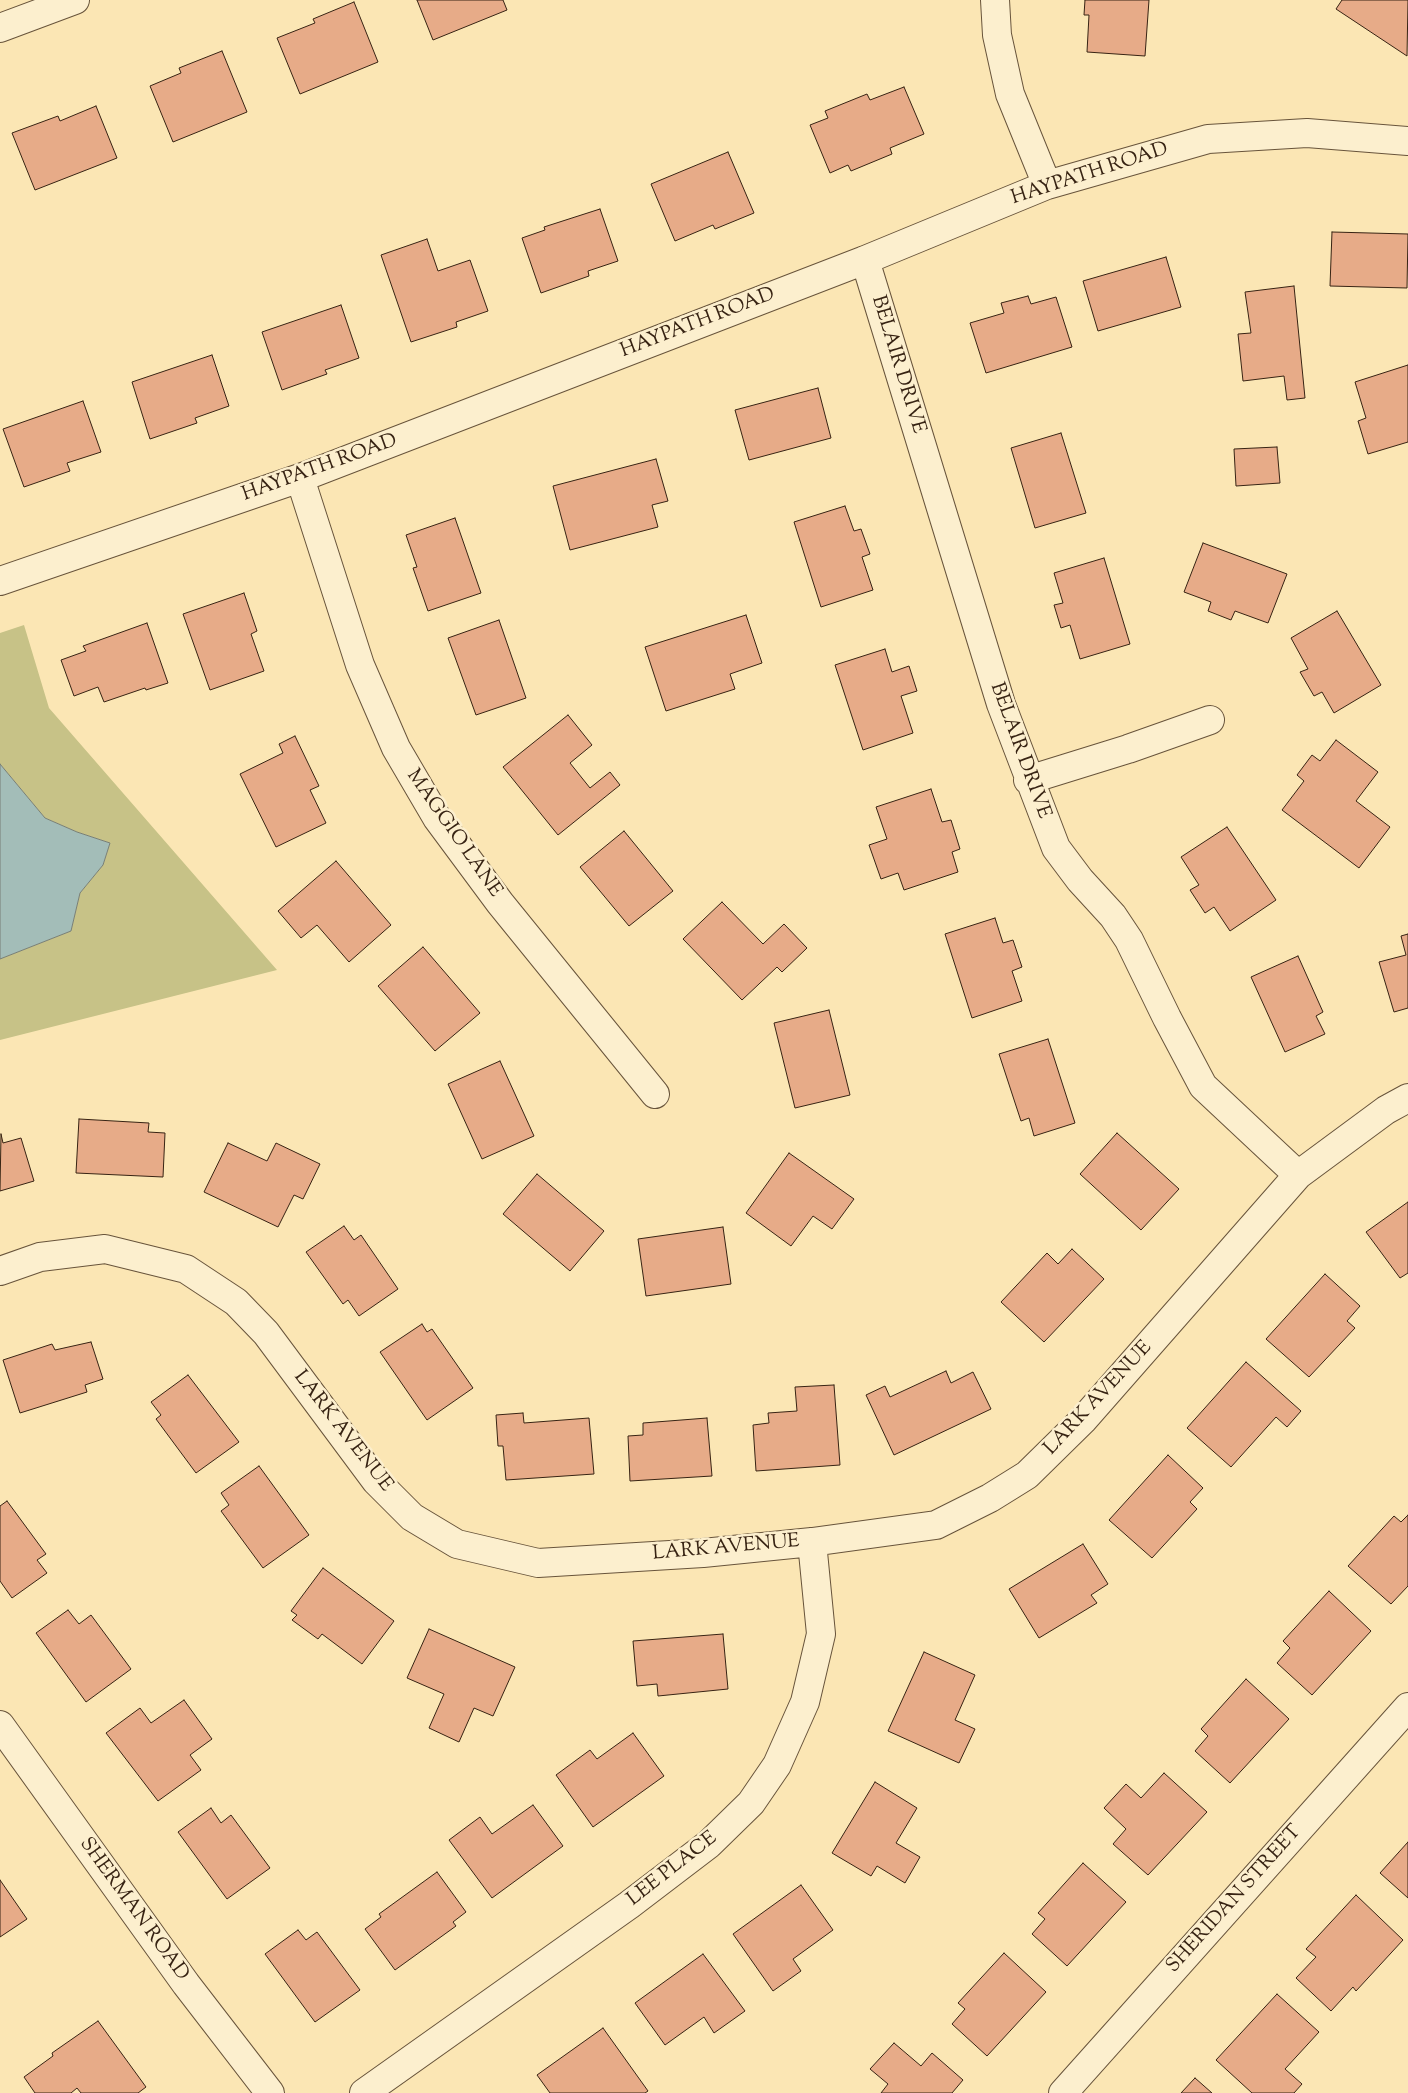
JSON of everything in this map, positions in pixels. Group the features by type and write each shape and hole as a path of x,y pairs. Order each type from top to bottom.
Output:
{"street":[{"path":"0,28 76,0"},
{"path":"995,0 997,35 1010,94 1047,185"},
{"name":"HAYPATH ROAD","path":"0,582 53,562 300,478 865,260 1047,185 1208,139 1308,132 1408,141"},
{"name":"BELAIR DRIVE","path":"865,260 998,695 1028,780 1056,848 1080,880 1113,916 1129,940 1203,1086 1298,1175"},
{"name":"MAGGIO LANE","path":"300,478 360,665 396,748 437,818 500,903 655,1094"},
{"path":"1028,780 1128,749 1210,720"},
{"name":"LARK AVENUE","path":"0,1271 40,1258 105,1249 186,1269 236,1302 266,1333 376,1481 412,1517 457,1544 538,1563 703,1553 812,1542 936,1525 990,1498 1027,1475 1083,1420 1298,1175 1386,1110 1408,1098"},
{"name":"LEE PLACE","path":"364,2093 629,1905 709,1844 751,1803 777,1765 805,1702 821,1634 812,1542"},
{"name":"SHERIDAN STREET","path":"1063,2093 1408,1707"},
{"name":"SHERMAN ROAD","path":"0,1725 186,1984 270,2093"}],"shaded area":[{"path":"24,625 49,708 277,970 0,1040 0,959 71,931 80,893 103,865 110,843 77,832 45,818 0,764 0,633"}],"water":[{"path":"0,764 45,818 77,832 110,843 103,865 80,893 71,931 0,959"}],"building":[{"path":"417,0 503,0 507,10 433,40"},
{"path":"1085,0 1149,0 1145,56 1087,52 1089,15 1084,15"},
{"path":"1342,0 1408,0 1407,56 1336,9"},
{"path":"354,2 378,62 300,94 277,38 315,23 313,19"},
{"path":"222,51 247,112 173,142 150,86 181,73 179,68"},
{"path":"904,87 924,134 890,148 892,154 851,171 848,165 830,173 810,125 828,118 825,111 867,94 870,100"},
{"path":"96,106 117,158 35,190 12,133 58,116 60,121"},
{"path":"728,152 754,213 715,229 713,225 675,241 651,184"},
{"path":"600,209 618,261 588,271 589,276 541,293 522,238 545,230 544,227"},
{"path":"1332,232 1408,234 1407,288 1330,286"},
{"path":"427,239 438,271 470,260 488,311 456,322 457,327 411,342 381,255"},
{"path":"1166,257 1181,307 1098,331 1083,281"},
{"path":"1294,286 1305,398 1287,400 1284,376 1243,381 1238,334 1251,333 1245,292"},
{"path":"1028,296 1031,304 1056,297 1072,347 986,373 970,323 1004,313 1001,303"},
{"path":"341,305 359,358 325,370 327,374 282,390 262,332"},
{"path":"212,355 229,406 195,418 197,423 150,439 132,382"},
{"path":"1408,365 1408,442 1368,454 1358,421 1366,418 1355,382"},
{"path":"818,388 831,438 749,460 735,410"},
{"path":"83,401 101,452 67,463 70,471 24,487 3,429"},
{"path":"1061,433 1086,513 1035,528 1011,448"},
{"path":"1277,447 1280,483 1236,486 1234,449"},
{"path":"656,459 668,501 652,505 658,527 570,550 553,486"},
{"path":"845,506 854,531 861,529 870,554 862,557 873,590 821,607 794,522"},
{"path":"455,518 481,593 428,611 413,568 417,567 406,535"},
{"path":"1203,543 1287,574 1268,623 1235,611 1231,620 1208,611 1211,602 1184,592"},
{"path":"1104,558 1130,644 1080,659 1070,625 1061,628 1054,605 1063,603 1054,573"},
{"path":"244,593 257,631 251,634 264,671 210,690 183,614"},
{"path":"1337,611 1381,685 1334,713 1322,692 1314,696 1300,672 1308,669 1291,638"},
{"path":"746,615 762,663 730,674 735,689 666,711 645,647"},
{"path":"499,620 526,698 476,715 448,638"},
{"path":"147,623 168,683 146,690 145,688 104,702 98,687 74,696 61,660 86,651 83,646"},
{"path":"885,649 892,672 909,666 917,691 901,696 913,733 863,750 835,665"},
{"path":"568,715 592,745 570,763 590,788 610,772 620,785 558,835 503,767"},
{"path":"295,736 319,786 310,790 326,823 276,847 240,774 283,753 279,744"},
{"path":"1336,740 1378,772 1356,801 1390,827 1359,868 1282,810 1304,781 1297,775 1312,755 1320,761"},
{"path":"931,789 942,822 951,820 960,849 952,852 958,872 904,890 898,873 881,879 869,845 887,839 876,807"},
{"path":"1227,827 1276,900 1230,931 1214,907 1205,913 1190,890 1199,885 1181,857"},
{"path":"624,831 673,891 629,926 580,867"},
{"path":"336,861 391,925 349,962 317,925 301,938 278,911"},
{"path":"722,902 763,944 784,924 807,948 782,972 777,967 742,1000 683,939"},
{"path":"995,918 1003,943 1013,940 1022,967 1012,971 1022,1001 972,1018 945,934"},
{"path":"1408,934 1408,1008 1394,1012 1379,962 1406,955 1401,936"},
{"path":"423,947 480,1013 435,1051 378,986"},
{"path":"1298,956 1323,1012 1316,1016 1325,1034 1285,1052 1251,977"},
{"path":"829,1010 850,1095 795,1108 774,1023"},
{"path":"1048,1039 1075,1123 1034,1136 1029,1118 1021,1121 999,1054"},
{"path":"500,1061 534,1136 482,1159 448,1084"},
{"path":"79,1119 149,1123 148,1132 165,1133 163,1177 76,1173"},
{"path":"1117,1133 1179,1189 1141,1230 1080,1174"},
{"path":"1,1134 3,1143 21,1138 34,1181 0,1191"},
{"path":"228,1143 267,1161 276,1143 320,1164 303,1199 294,1195 278,1227 204,1192"},
{"path":"789,1153 854,1199 832,1229 813,1216 791,1246 746,1213"},
{"path":"537,1174 604,1231 570,1271 503,1214"},
{"path":"1408,1202 1408,1273 1400,1278 1366,1232"},
{"path":"344,1226 354,1240 361,1235 398,1289 359,1316 348,1300 343,1304 306,1252"},
{"path":"723,1227 731,1284 646,1296 638,1239"},
{"path":"1072,1249 1104,1279 1044,1342 1001,1302 1047,1253 1058,1264"},
{"path":"1325,1274 1360,1306 1347,1321 1355,1328 1309,1377 1266,1339"},
{"path":"422,1324 427,1332 432,1329 473,1388 427,1420 380,1352"},
{"path":"91,1342 103,1379 85,1385 87,1392 20,1413 3,1360 52,1344 55,1350"},
{"path":"1246,1362 1301,1411 1287,1427 1276,1417 1231,1467 1187,1428"},
{"path":"946,1371 951,1383 973,1372 991,1409 894,1455 866,1395 885,1386 890,1397"},
{"path":"188,1375 239,1442 196,1473 156,1419 161,1415 151,1402"},
{"path":"834,1385 840,1465 756,1471 753,1425 769,1423 768,1413 797,1411 795,1387"},
{"path":"523,1413 524,1423 589,1418 594,1474 506,1480 503,1446 498,1446 496,1415"},
{"path":"707,1418 712,1476 630,1481 628,1436 643,1435 643,1423"},
{"path":"1168,1455 1203,1488 1190,1502 1197,1509 1152,1558 1109,1520"},
{"path":"259,1466 309,1535 263,1568 221,1511 229,1505 221,1493"},
{"path":"7,1501 46,1554 37,1560 47,1573 12,1598 0,1581 0,1506"},
{"path":"1408,1515 1408,1586 1391,1604 1348,1566 1394,1516 1401,1522"},
{"path":"1083,1544 1108,1584 1091,1595 1097,1603 1039,1638 1009,1589"},
{"path":"323,1568 394,1621 362,1664 322,1634 318,1639 292,1620 297,1615 291,1611"},
{"path":"1329,1591 1371,1631 1312,1695 1277,1663 1290,1648 1283,1641"},
{"path":"68,1610 79,1624 91,1615 131,1669 86,1702 36,1633"},
{"path":"429,1629 515,1667 493,1716 474,1708 459,1742 429,1728 444,1694 407,1678"},
{"path":"723,1634 728,1689 658,1696 657,1684 637,1686 633,1641"},
{"path":"924,1652 975,1675 955,1720 975,1729 959,1763 888,1731"},
{"path":"1246,1679 1289,1719 1230,1783 1195,1751 1208,1736 1201,1729"},
{"path":"184,1700 212,1739 190,1755 201,1770 158,1801 106,1733 140,1708 151,1723"},
{"path":"633,1733 664,1776 593,1827 556,1775 590,1750 597,1759"},
{"path":"1164,1773 1207,1812 1148,1875 1113,1844 1126,1829 1104,1808 1126,1784 1141,1798"},
{"path":"875,1782 917,1808 896,1843 920,1857 905,1883 877,1866 871,1876 832,1853"},
{"path":"533,1805 563,1846 492,1898 449,1840 480,1817 492,1834"},
{"path":"211,1808 221,1823 231,1815 270,1868 227,1899 178,1832"},
{"path":"1408,1842 1408,1898 1380,1873"},
{"path":"1083,1863 1126,1902 1067,1966 1032,1934 1045,1919 1038,1913"},
{"path":"437,1872 466,1912 453,1922 456,1926 395,1970 365,1929 381,1917 379,1914"},
{"path":"0,1880 27,1919 0,1937"},
{"path":"801,1885 833,1930 793,1959 801,1971 773,1991 733,1934"},
{"path":"1356,1895 1403,1940 1356,1991 1353,1987 1331,2011 1296,1978 1316,1957 1306,1949"},
{"path":"298,1930 306,1940 317,1932 360,1990 315,2022 265,1954"},
{"path":"1004,1953 1046,1992 987,2056 952,2024 965,2009 958,2003"},
{"path":"703,1954 745,2011 714,2033 704,2017 665,2045 635,2003"},
{"path":"1277,1994 1319,2032 1285,2069 1302,2084 1294,2093 1252,2093 1216,2060"},
{"path":"98,2021 146,2087 138,2093 81,2093 77,2088 71,2093 35,2093 24,2077 53,2056 52,2053"},
{"path":"603,2028 648,2091 645,2093 550,2093 537,2075"},
{"path":"894,2043 921,2066 932,2053 963,2080 952,2093 881,2093 888,2084 870,2069"},
{"path":"1195,2078 1212,2093 1181,2093"}]}
